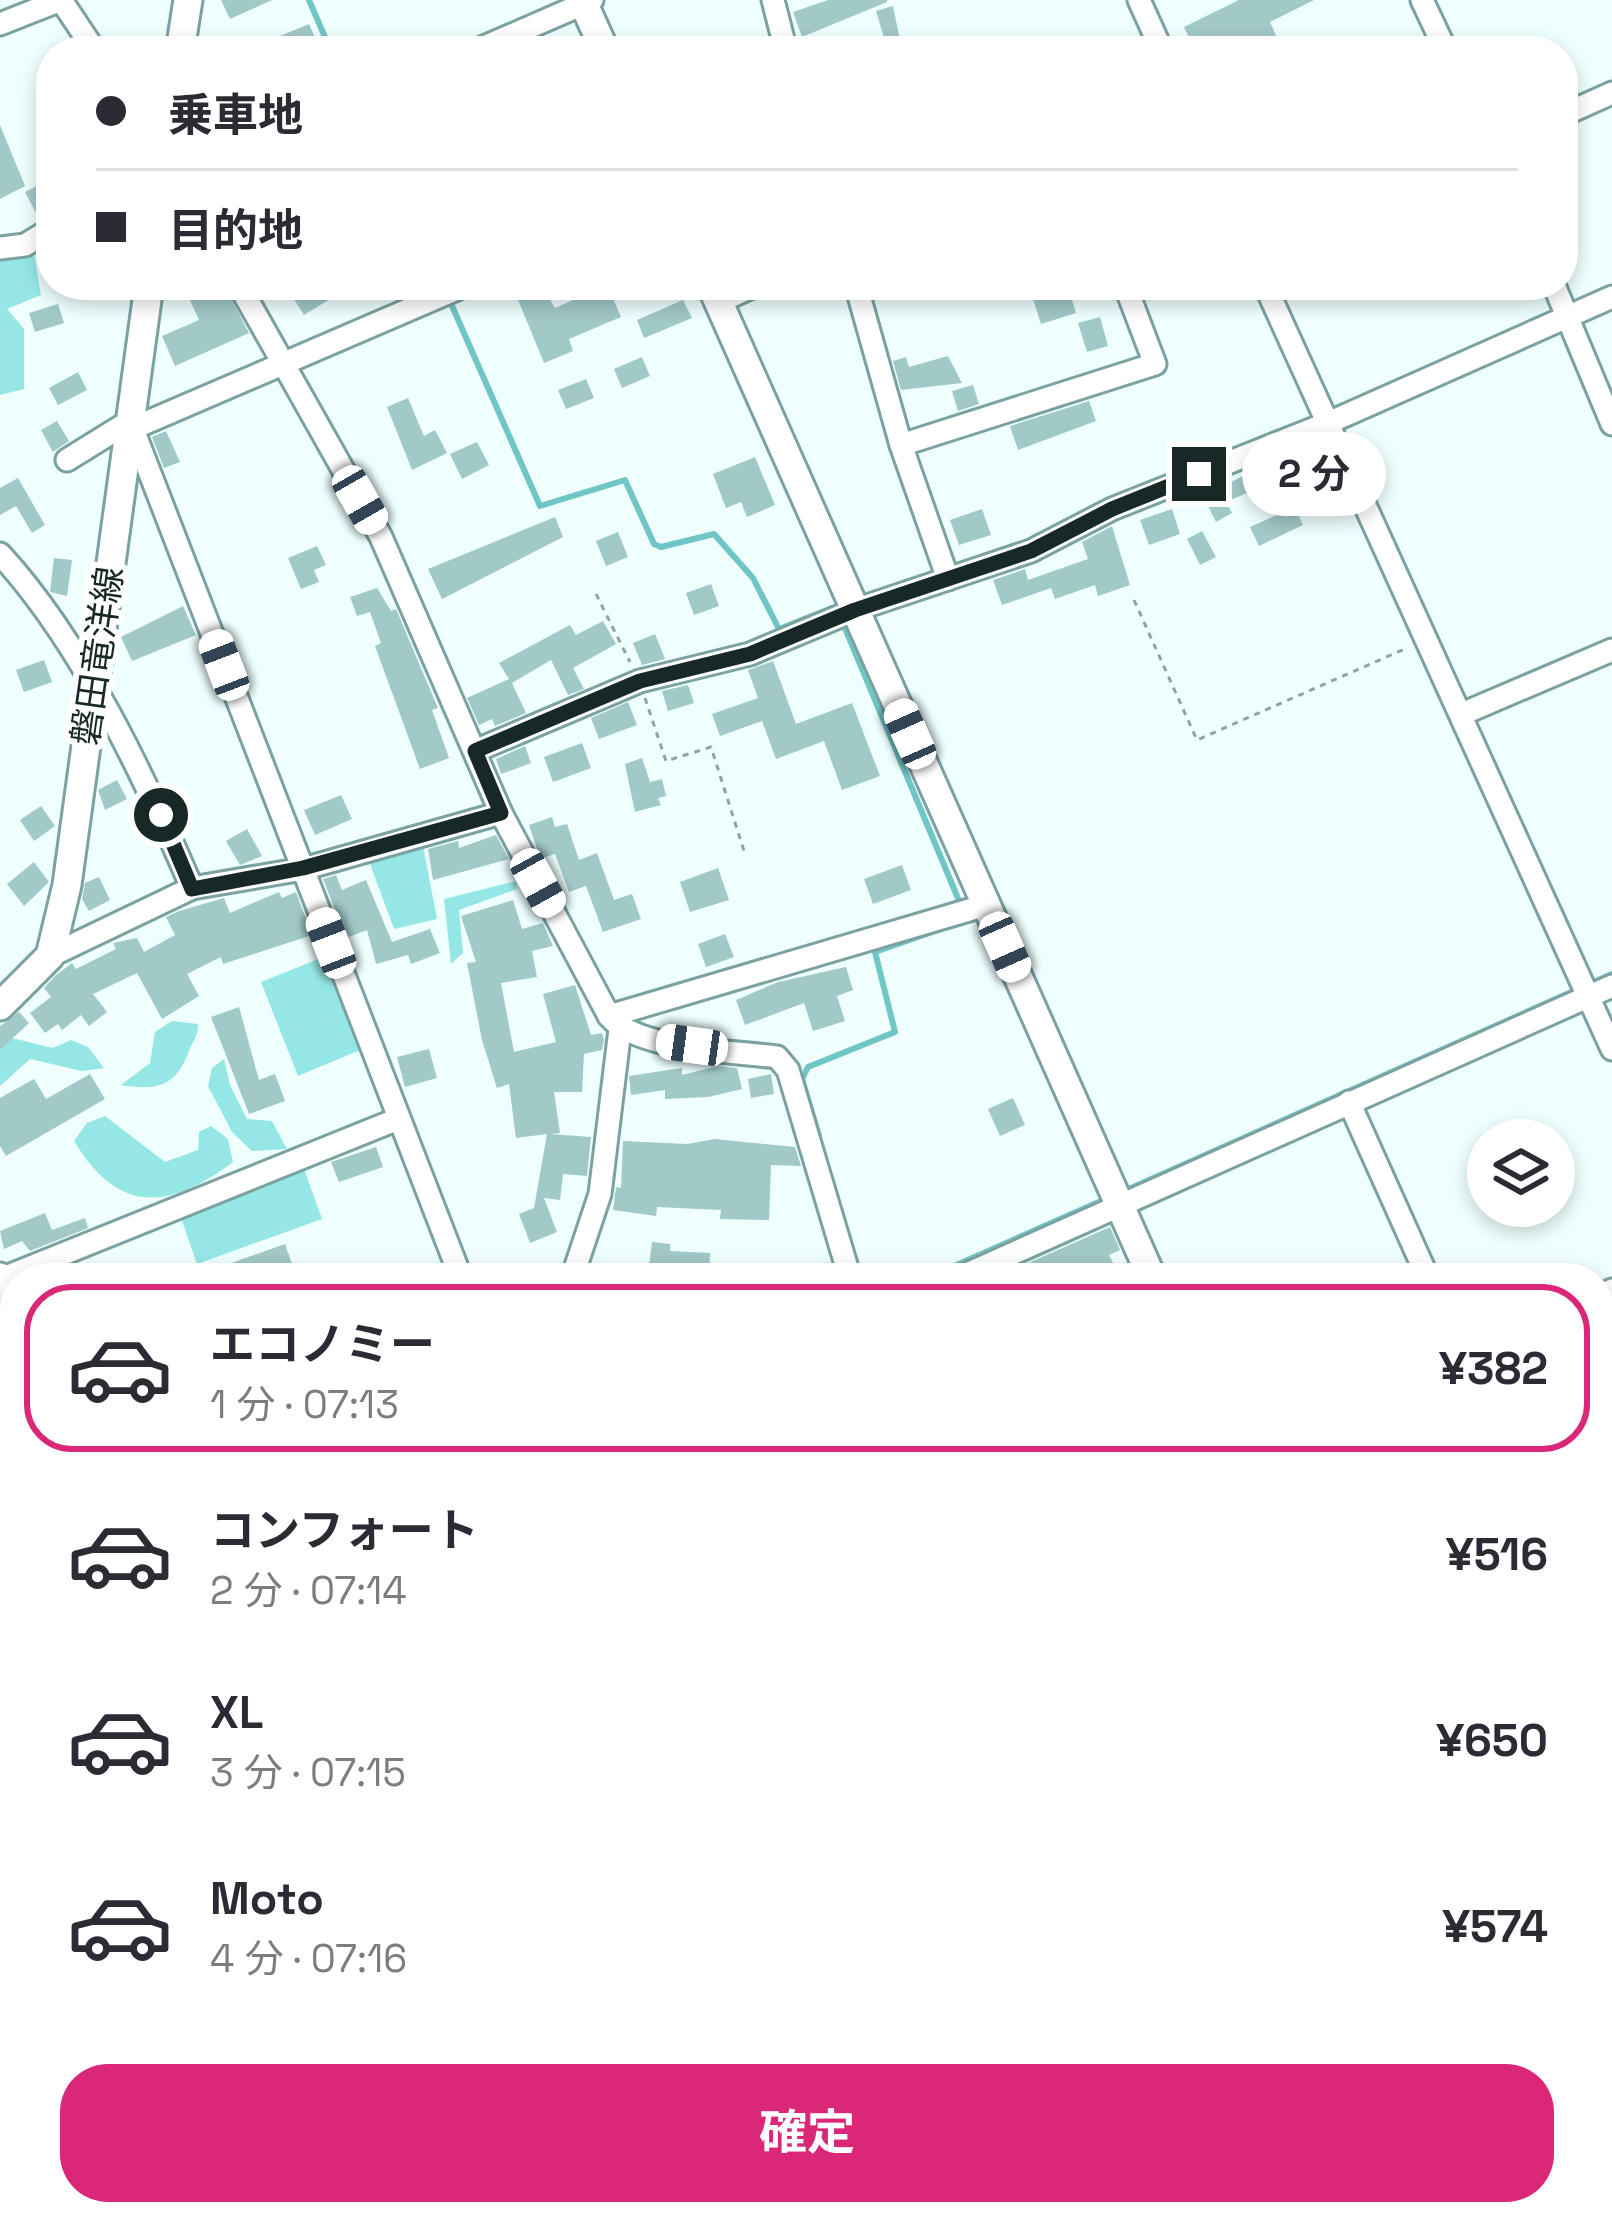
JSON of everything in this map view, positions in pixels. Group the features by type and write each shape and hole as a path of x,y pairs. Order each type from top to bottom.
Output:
{"street":[{"path":"0,24 61,0 85,36"},
{"path":"182,36 188,0"},
{"path":"773,0 782,36"},
{"path":"1139,0 1155,36"},
{"path":"1422,0 1439,36"},
{"path":"508,36 586,1 599,36"},
{"path":"1578,108 1612,93"},
{"path":"0,248 25,245 36,238"},
{"path":"475,751 640,681 750,654 855,610 1031,551 1112,509 1328,423 1612,297"},
{"name":"磐田竜洋線","path":"50,956 67,885 147,300"},
{"path":"247,300 381,537 501,813 615,1022 601,1194 577,1263"},
{"path":"67,460 131,428 433,300"},
{"path":"718,300 1145,1263"},
{"path":"860,300 902,446 948,579"},
{"path":"902,446 1155,364 1131,300"},
{"path":"1272,300 1430,638 1612,1049"},
{"path":"1561,300 1612,424"},
{"path":"131,428 455,1263"},
{"path":"0,554 22,578 93,689 161,815 192,889"},
{"path":"1462,714 1612,650"},
{"path":"0,1006 50,956 192,889 303,868 501,813"},
{"path":"615,1022 986,904"},
{"path":"991,1263 1612,986"},
{"path":"615,1022 649,1039 777,1057 788,1070 846,1263"},
{"path":"1349,1102 1421,1263"},
{"path":"38,1263 398,1120"}],"path":[{"path":"596,594 640,681 666,760 712,747 745,854"},
{"path":"1134,600 1197,740 1430,638"}],"shaded area":[{"path":"32,241 36,297 7,309 24,329 24,389 0,395 0,243"},
{"path":"423,846 437,919 394,929 369,861"},
{"path":"516,881 517,889 459,910 463,953 451,964 444,899"},
{"path":"331,954 360,1050 298,1076 261,982"},
{"path":"172,1021 198,1024 178,1072 155,1086 121,1085 150,1063 155,1032"},
{"path":"0,1035 53,1048 71,1040 88,1047 104,1068 82,1071 30,1059 0,1086"},
{"path":"224,1059 230,1085 247,1119 272,1121 287,1149 252,1151 232,1132 208,1086 212,1068"},
{"path":"105,1116 165,1162 198,1150 199,1132 211,1126 228,1139 233,1162 187,1190 146,1197 127,1193 108,1182 74,1141 87,1123"},
{"path":"303,1166 322,1219 197,1263 179,1212"}],"building":[{"path":"221,0 272,0 230,19"},
{"path":"828,0 887,0 804,36 793,12"},
{"path":"1239,0 1314,0 1270,22 1276,36 1188,36 1184,27"},
{"path":"893,6 899,36 884,36 876,11"},
{"path":"309,24 314,36 280,36"},
{"path":"0,125 25,186 0,199"},
{"path":"36,186 36,213 25,192"},
{"path":"190,300 232,300 249,333 175,366 162,336 199,320"},
{"path":"294,300 328,300 304,315"},
{"path":"518,300 550,300 555,308 573,300 614,300 621,317 569,339 573,351 544,363"},
{"path":"683,300 692,318 644,338 637,320"},
{"path":"1033,300 1072,300 1076,313 1041,324"},
{"path":"58,304 64,323 35,332 29,313"},
{"path":"1100,317 1108,346 1087,352 1078,323"},
{"path":"948,356 962,383 901,390 893,361 906,357 909,367"},
{"path":"642,357 650,376 622,388 614,369"},
{"path":"78,372 87,390 58,405 49,388"},
{"path":"586,379 594,398 566,409 558,390"},
{"path":"973,385 979,404 958,411 952,391"},
{"path":"408,398 424,436 435,430 447,453 412,470 387,407"},
{"path":"1089,401 1096,421 1018,450 1010,426"},
{"path":"57,421 69,441 53,452 41,430"},
{"path":"166,431 180,462 164,468 152,437"},
{"path":"477,442 489,465 462,479 450,454"},
{"path":"755,457 775,505 747,517 741,502 726,508 713,474"},
{"path":"1273,461 1282,478 1226,502 1232,513 1216,522 1203,496"},
{"path":"18,478 45,525 32,533 16,506 0,515 0,488"},
{"path":"1295,507 1303,525 1259,546 1250,527"},
{"path":"982,509 991,535 959,545 950,520"},
{"path":"1172,509 1180,534 1149,545 1140,520"},
{"path":"555,517 563,537 442,599 428,569"},
{"path":"1112,526 1130,585 1098,596 1095,585 1055,599 1051,588 1002,605 993,580 1025,569 1028,580 1088,559 1082,542"},
{"path":"1202,531 1216,557 1200,565 1187,539"},
{"path":"618,532 628,557 606,566 596,541"},
{"path":"317,546 326,565 314,570 319,582 301,589 288,558"},
{"path":"54,558 72,560 67,596 50,592"},
{"path":"711,584 719,606 694,615 686,593"},
{"path":"377,588 391,611 396,609 438,708 432,710 449,758 420,769 375,646 381,643 370,612 357,616 350,597"},
{"path":"183,606 196,635 132,661 121,637"},
{"path":"603,621 616,644 573,668 584,689 568,695 551,660 512,683 526,713 495,726 492,719 479,725 467,698 509,679 499,663 570,625 576,635"},
{"path":"655,634 665,659 642,665 633,643"},
{"path":"44,660 52,682 24,692 16,670"},
{"path":"773,661 796,724 852,703 880,776 842,790 824,741 776,759 762,721 720,736 712,714 758,698 748,670"},
{"path":"688,685 694,703 668,711 662,691"},
{"path":"628,702 637,725 599,739 591,718"},
{"path":"582,743 591,768 553,782 544,757"},
{"path":"525,746 531,763 501,774 496,759"},
{"path":"642,758 650,782 662,779 666,796 658,798 661,805 635,812 625,764"},
{"path":"117,780 127,799 105,810 98,790"},
{"path":"341,795 352,819 315,835 304,810"},
{"path":"41,806 55,826 34,841 20,820"},
{"path":"552,817 555,827 567,824 579,860 597,853 614,900 632,894 641,919 603,932 586,886 569,892 555,854 542,858 537,849 529,825"},
{"path":"247,829 262,856 240,865 226,841"},
{"path":"496,835 509,859 433,880 428,849 458,841 459,848"},
{"path":"34,862 49,882 24,906 7,884"},
{"path":"902,865 911,890 873,904 864,879"},
{"path":"718,868 729,900 690,912 680,882"},
{"path":"336,875 342,890 366,880 392,942 430,929 440,953 411,964 408,955 376,964 367,930 346,938 323,879"},
{"path":"99,877 110,900 89,911 82,899 85,883"},
{"path":"279,892 282,898 296,892 312,935 223,964 221,957 187,974 199,996 162,1019 137,973 93,994 107,1012 89,1026 81,1015 62,1030 58,1024 45,1033 30,1013 51,997 44,988 72,963 76,969 116,949 113,943 137,938 144,952 175,935 166,917 224,898 230,913"},
{"path":"513,900 522,929 543,923 553,946 532,951 537,977 501,983 514,1052 556,1042 543,994 575,985 591,1035 602,1033 604,1040 602,1050 584,1054 582,1092 554,1092 560,1133 550,1134 591,1137 587,1176 563,1174 560,1200 544,1198 557,1232 530,1243 519,1214 534,1208 547,1134 516,1138 509,1084 497,1088 482,1040 467,963 476,962 461,916"},
{"path":"725,934 734,957 706,967 698,944"},
{"path":"846,967 853,990 837,996 845,1021 813,1031 804,1003 745,1025 736,1000 778,982"},
{"path":"239,1007 259,1080 275,1074 285,1101 249,1114 211,1017"},
{"path":"19,1012 29,1023 0,1050 0,1026"},
{"path":"429,1049 437,1078 405,1087 397,1057"},
{"path":"718,1066 737,1068 742,1089 708,1097 665,1099 665,1090 631,1095 629,1076 682,1068 682,1075"},
{"path":"90,1074 105,1099 6,1156 0,1146 0,1098 34,1079 46,1099"},
{"path":"771,1074 774,1094 751,1098 748,1079"},
{"path":"1013,1098 1025,1125 1000,1136 988,1109"},
{"path":"715,1139 795,1147 801,1166 771,1165 769,1220 720,1219 721,1210 657,1207 656,1216 613,1210 616,1187 621,1188 623,1141 687,1144"},
{"path":"376,1147 383,1167 339,1182 331,1162"},
{"path":"45,1213 52,1230 85,1218 88,1228 30,1251 22,1241 4,1249 0,1231"},
{"path":"1110,1227 1120,1250 1109,1255 1113,1263 1028,1263"},
{"path":"652,1242 670,1244 670,1251 710,1253 710,1263 649,1263"},
{"path":"285,1244 292,1263 232,1263"}],"waterway":[{"path":"309,0 325,36"},
{"path":"449,300 540,506 625,480 654,544 661,547 714,534 753,578 779,629 832,608"},
{"path":"842,621 962,908"},
{"path":"819,1136 802,1079 808,1067 895,1032 875,952 938,930"},
{"path":"1122,1192 1612,974"},
{"path":"961,1263 1110,1197"}],"route":[{"path":"161,815 192,889 303,868 501,813 475,751 640,681 750,654 855,610 1031,551 1112,509 1199,474"}]}
